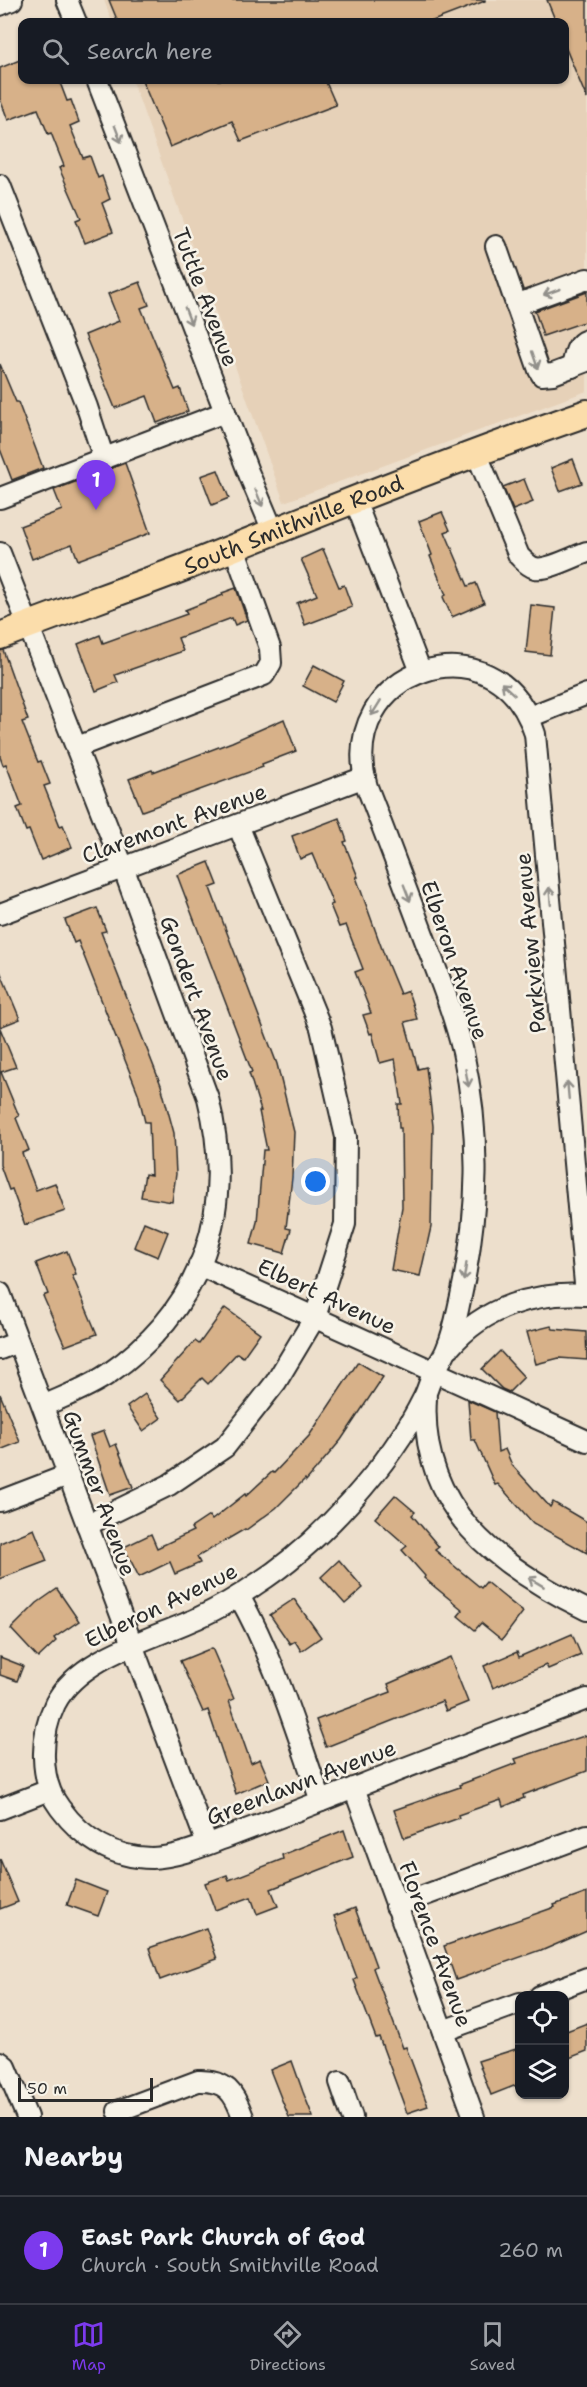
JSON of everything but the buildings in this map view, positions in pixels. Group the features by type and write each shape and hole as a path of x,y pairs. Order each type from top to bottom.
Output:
{"main road":[{"name":"South Smithville Road","path":"0,636 234,547 354,498 587,413"}],"street":[{"path":"0,5 12,0"},
{"path":"67,0 74,18"},
{"name":"Tuttle Avenue","path":"99,84 273,531"},
{"path":"0,185 87,407 104,459"},
{"path":"496,246 542,375 553,374 580,364 576,350 582,342 587,340"},
{"path":"516,305 587,279"},
{"path":"0,498 225,412"},
{"path":"476,452 519,556 528,565 537,569 587,552"},
{"path":"354,498 421,672"},
{"path":"77,747 264,675 272,663 270,648 234,547"},
{"name":"Gondert Avenue","path":"0,553 123,867 208,1098 219,1155 219,1183 215,1214 200,1264 186,1294 171,1317 153,1337 106,1375 86,1387 43,1406"},
{"name":"Parkview Avenue","path":"421,672 435,668 455,667 478,671 499,681 512,692 529,717 535,734 586,1295"},
{"name":"Elberon Avenue","path":"49,1790 45,1770 45,1746 50,1720 56,1702 78,1674 98,1661 202,1616 239,1596 290,1560 359,1492 388,1455 426,1394 434,1372 447,1351 464,1280 474,1219 476,1142 472,1107 462,1050 450,1008 365,777 363,745 369,721 378,704 402,681 421,672"},
{"path":"529,717 587,694"},
{"name":"Claremont Avenue","path":"0,914 365,777"},
{"path":"87,1525 169,1485 225,1447 276,1382 315,1317 345,1224 346,1137 321,1028 238,825"},
{"name":"Elbert Avenue","path":"200,1264 587,1441"},
{"name":"Gummer Avenue","path":"0,1293 9,1346 43,1406 207,1844"},
{"path":"447,1351 475,1323 495,1311 543,1296 586,1295"},
{"path":"426,1394 424,1424 429,1455 436,1477 448,1500 466,1524 494,1552 526,1576 587,1610"},
{"path":"0,1501 68,1475"},
{"path":"239,1596 258,1630 272,1664 294,1720 321,1801"},
{"name":"Greenlawn Avenue","path":"49,1790 56,1804 73,1825 88,1839 109,1850 131,1856 152,1858 174,1855 587,1699"},
{"name":"Florence Avenue","path":"354,1788 474,2117"},
{"path":"0,1809 49,1790"},
{"path":"396,1906 587,1835"},
{"path":"551,1991 587,1978"},
{"path":"443,2031 515,2004"},
{"path":"0,2061 6,2067 27,2117"},
{"path":"118,2111 198,2081 211,2081 222,2085 232,2093 243,2117"},
{"path":"340,2082 352,2117"}],"shaded area":[{"path":"104,0 587,0 587,391 284,502 133,84 569,84 569,18 111,18"}],"place":[{"name":"East Park Church of God","path":"96,510"}]}
